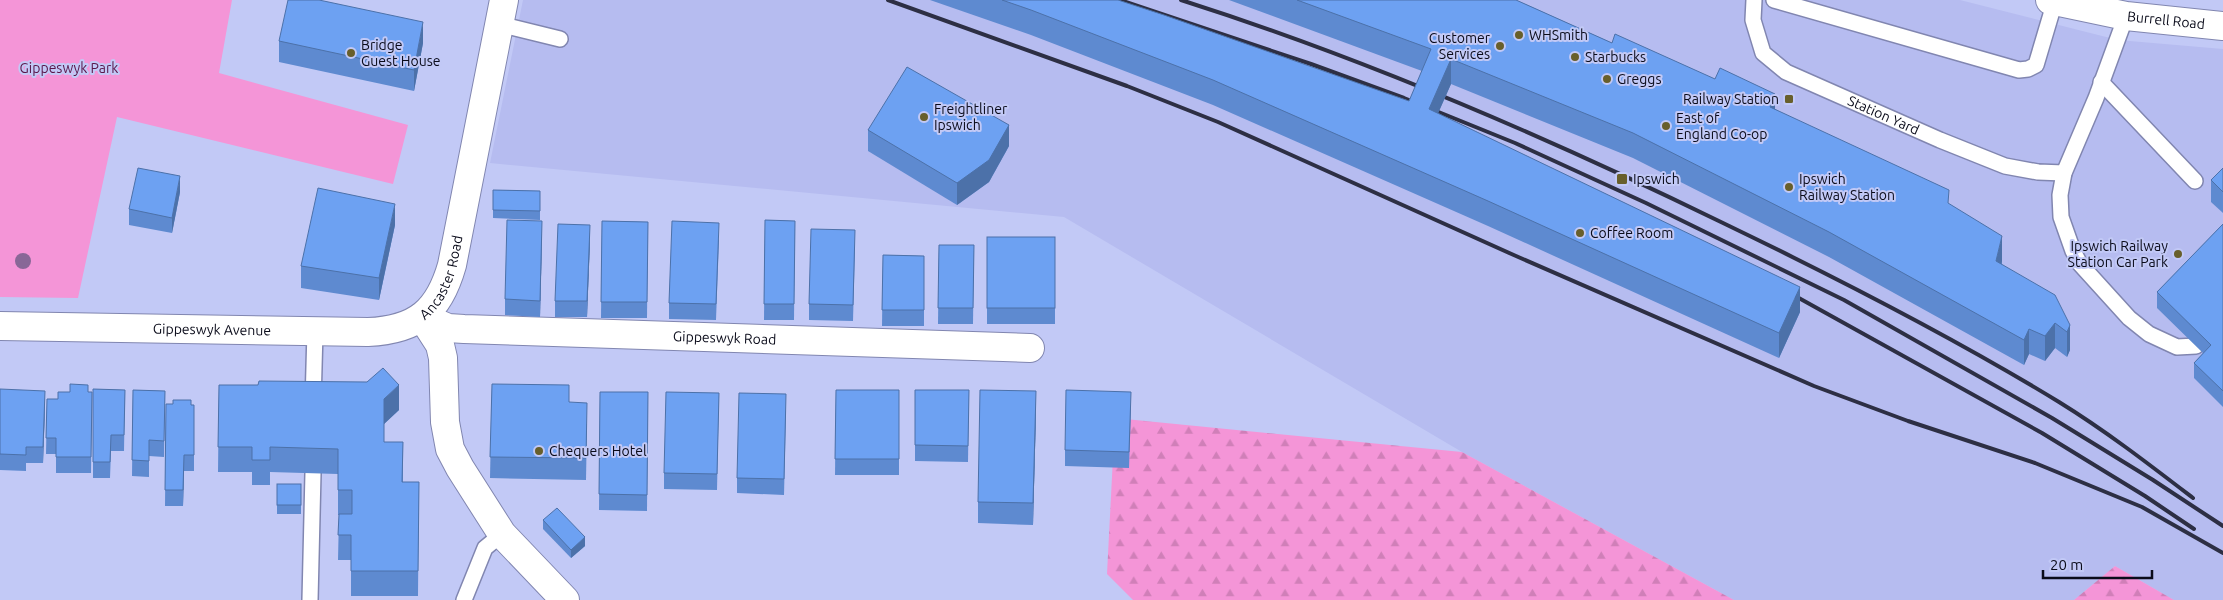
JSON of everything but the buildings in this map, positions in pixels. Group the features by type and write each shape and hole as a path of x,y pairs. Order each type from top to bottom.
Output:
{"street":[{"name":"Burrell Road","path":"2053,1 2126,16 2223,26"},
{"name":"Ancaster Road","path":"501,12 452,265 439,300 422,316 434,333 442,351 445,422 450,449 468,483 502,534 565,600"},
{"name":"Gippeswyk Avenue","path":"0,326 382,332 422,316"},
{"name":"Gippeswyk Road","path":"422,316 448,328 464,329 1030,348"}],"lane":[{"name":"Station Yard","path":"1754,0 1753,20 1763,53 1786,72 1940,140 2005,166 2038,172 2064,173"},
{"path":"1774,0 2020,70 2036,65 2053,1"},
{"path":"501,12 560,39"},
{"path":"2126,16 2102,82 2064,173 2060,195 2061,217 2072,251 2080,264 2128,318 2148,334 2177,347 2196,346"},
{"path":"2102,82 2195,180"},
{"path":"314,407 315,331"},
{"path":"310,600 313,473"},
{"path":"464,600 485,548 502,534"}],"shaded area":[{"path":"523,0 1960,0 2118,40 2223,49 2223,600 2174,600 2115,566 2074,600 1734,600 1462,452 1064,217 490,163"}],"green space":[{"name":"Gippeswyk Park","path":"0,0 232,0 219,73 408,125 393,184 117,117 78,298 0,297"},
{"path":"1115,418 1462,452 1734,600 1133,600 1107,574"},
{"path":"2115,566 2174,600 2074,600"}],"railway":[{"path":"888,0 1127,86 1218,122 1516,256 1814,386 1908,421 2035,463 2142,507 2223,553"},
{"path":"1120,0 1311,64 1404,98 1515,143 1646,203 1844,300 2052,418 2153,480 2223,526"},
{"path":"1181,0 1319,48 1456,101 1590,160 1766,244 1893,308 2059,402 2094,425 2193,498"},
{"path":"1788,292 2042,433 2145,496 2194,529"}],"place":[{"name":"WHSmith","path":"1519,35"},
{"name":"Customer Services","path":"1500,46"},
{"name":"Bridge Guest House","path":"351,53"},
{"name":"Starbucks","path":"1575,57"},
{"name":"Greggs","path":"1607,79"},
{"name":"Railway Station","path":"1789,99"},
{"name":"Freightliner Ipswich","path":"924,117"},
{"name":"East of England Co-op","path":"1666,126"},
{"name":"Ipswich","path":"1622,179"},
{"name":"Ipswich Railway Station","path":"1789,187"},
{"name":"Coffee Room","path":"1580,233"},
{"name":"Ipswich Railway Station Car Park","path":"2178,254"},
{"name":"Chequers Hotel","path":"539,451"}]}
